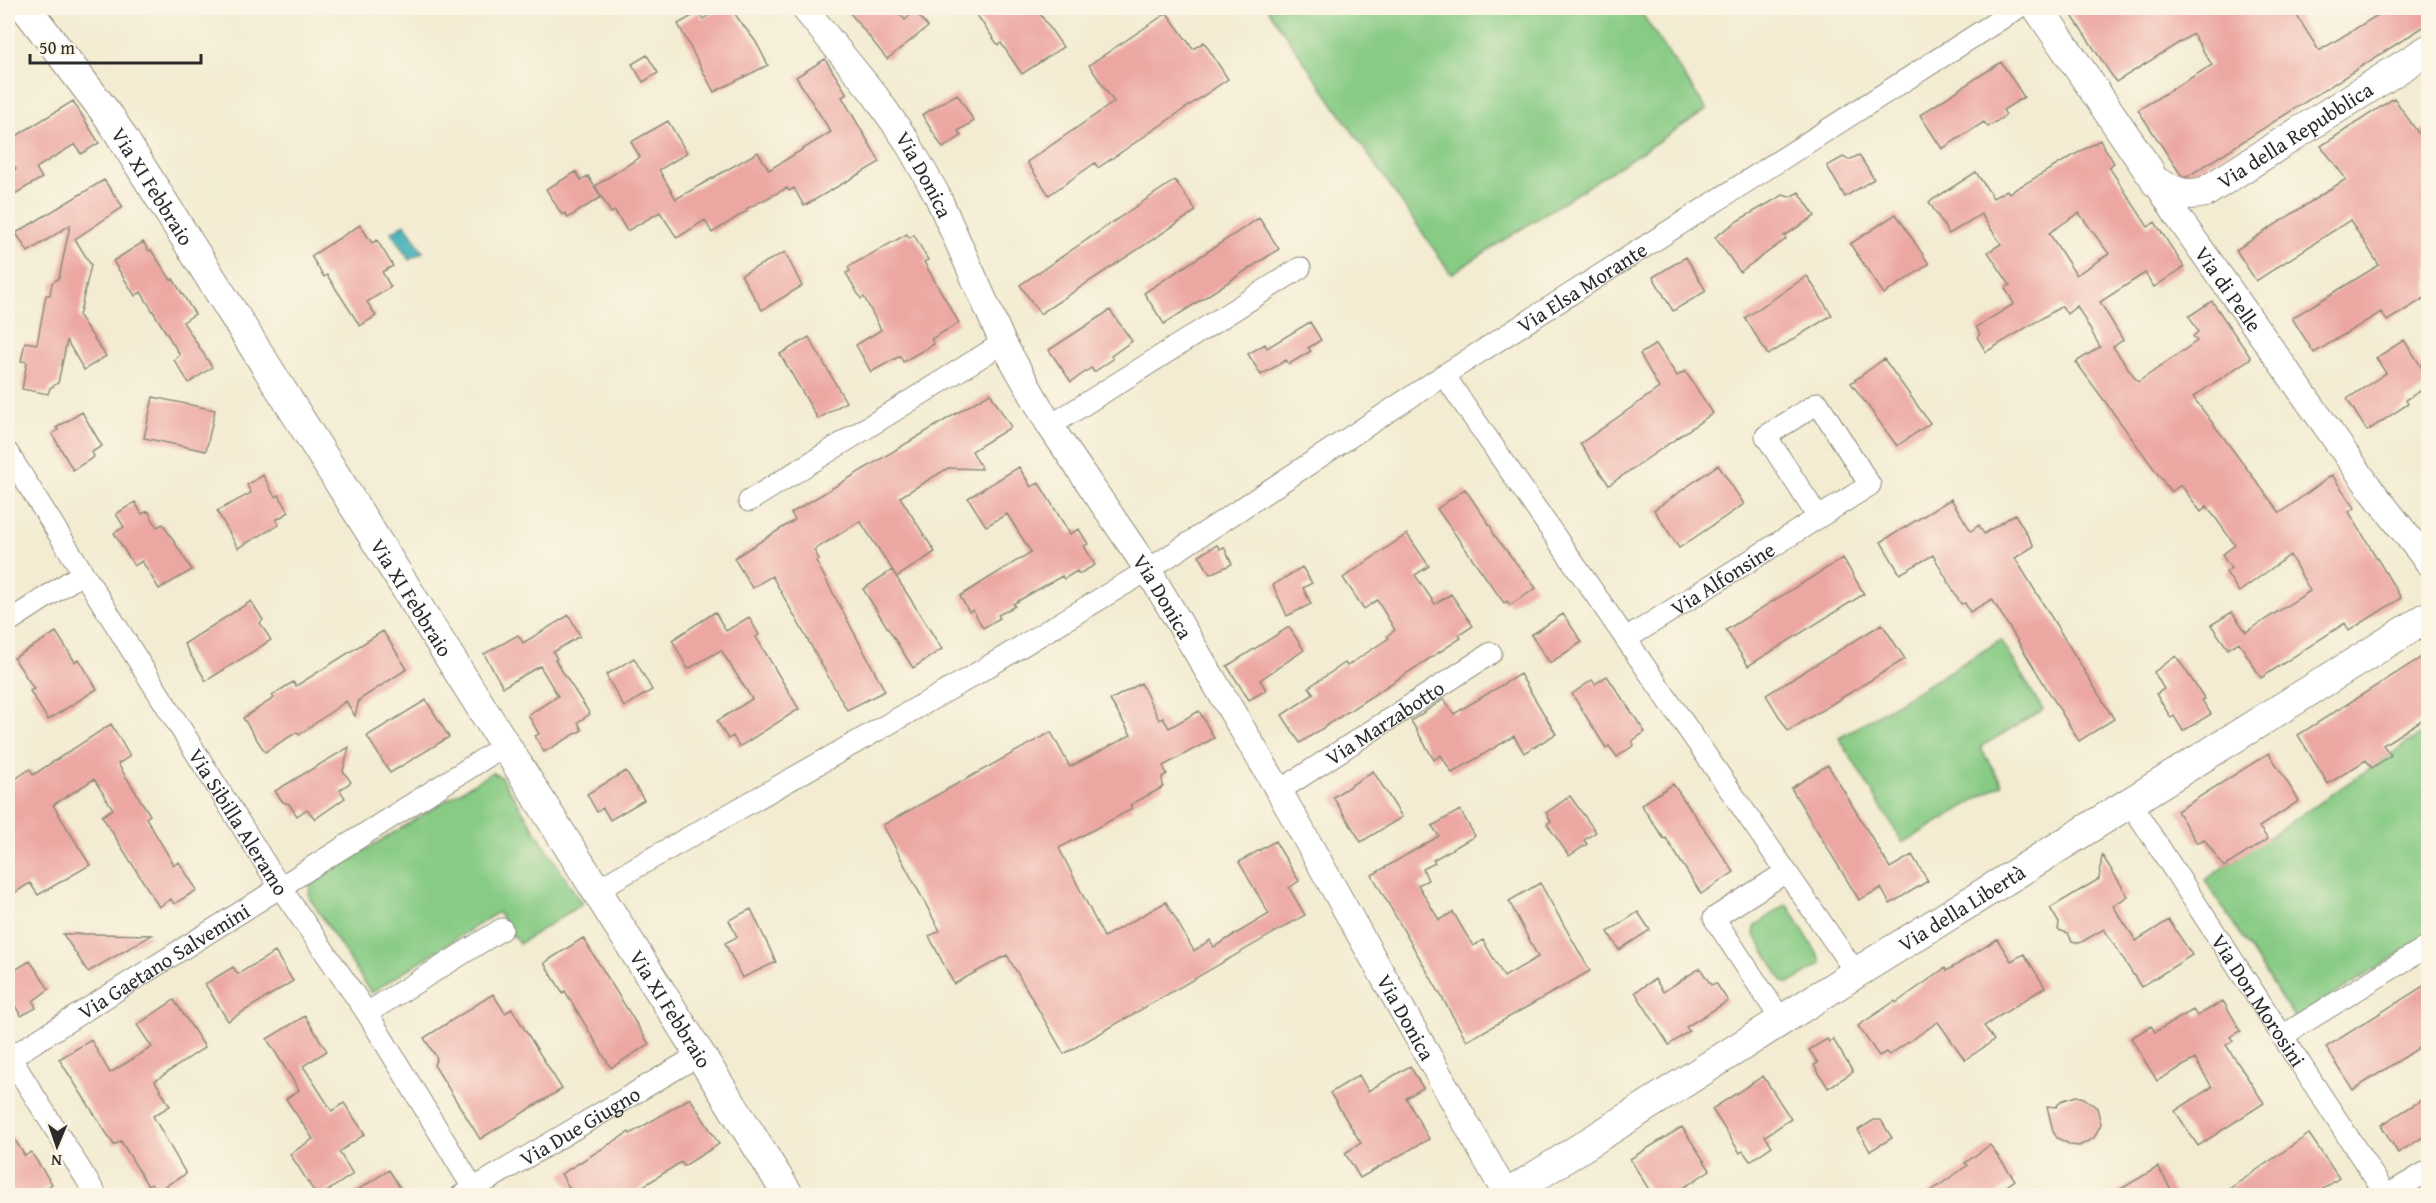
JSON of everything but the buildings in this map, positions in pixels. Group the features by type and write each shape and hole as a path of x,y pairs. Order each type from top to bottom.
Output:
{"main road":[{"name":"Via XI Febbraio","path":"26,8 110,118 789,1196"},
{"name":"Via di Pelle","path":"2038,8 2152,177"},
{"name":"Via della Repubblica","path":"2152,177 2177,193 2189,196 2205,192 2428,50"},
{"name":"Via della Libertà","path":"1506,1195 2425,617"}],"street":[{"name":"Via Donica","path":"804,8 874,94 906,140 937,195 1003,343 1050,426 1148,570 1279,791 1506,1195"},
{"name":"Via Elsa Morante","path":"596,890 964,681 1148,570 1444,375 2018,8"},
{"name":"Via di Pelle","path":"2152,177 2178,218 2368,487 2428,562"},
{"path":"1050,426 1300,268"},
{"path":"749,501 1003,343"},
{"path":"1444,375 1856,973"},
{"name":"Via Alfonsine","path":"1626,639 1870,485 1818,403 1766,436 1818,517"},
{"name":"Via Sibilla Aleramo","path":"8,453 280,887 367,1013 467,1192"},
{"path":"8,622 83,573"},
{"name":"Via Marzabotto","path":"1279,791 1491,653"},
{"name":"Via Gaetano Salvemini","path":"9,1058 504,746"},
{"name":"Via Don Morosini","path":"2131,804 2386,1195"},
{"path":"1782,1021 1714,918 1786,872"},
{"path":"367,1013 502,929"},
{"path":"2282,1036 2428,946"},
{"name":"Via Due Giugno","path":"467,1192 699,1054"},
{"path":"9,1058 97,1196"},
{"path":"2386,1195 2428,1171"}],"green space":[{"path":"1267,8 1638,8 1707,110 1451,274"},
{"path":"2001,640 2043,710 1980,747 2002,784 1903,843 1839,738"},
{"path":"2428,729 2428,936 2295,1019 2205,880"},
{"path":"492,772 501,777 582,904 519,944 498,912 371,993 309,897 310,884"},
{"path":"1785,905 1789,907 1821,960 1821,964 1789,984 1783,982 1754,934 1754,927"}],"water":[{"path":"405,224 423,252 409,260 391,232"}]}
